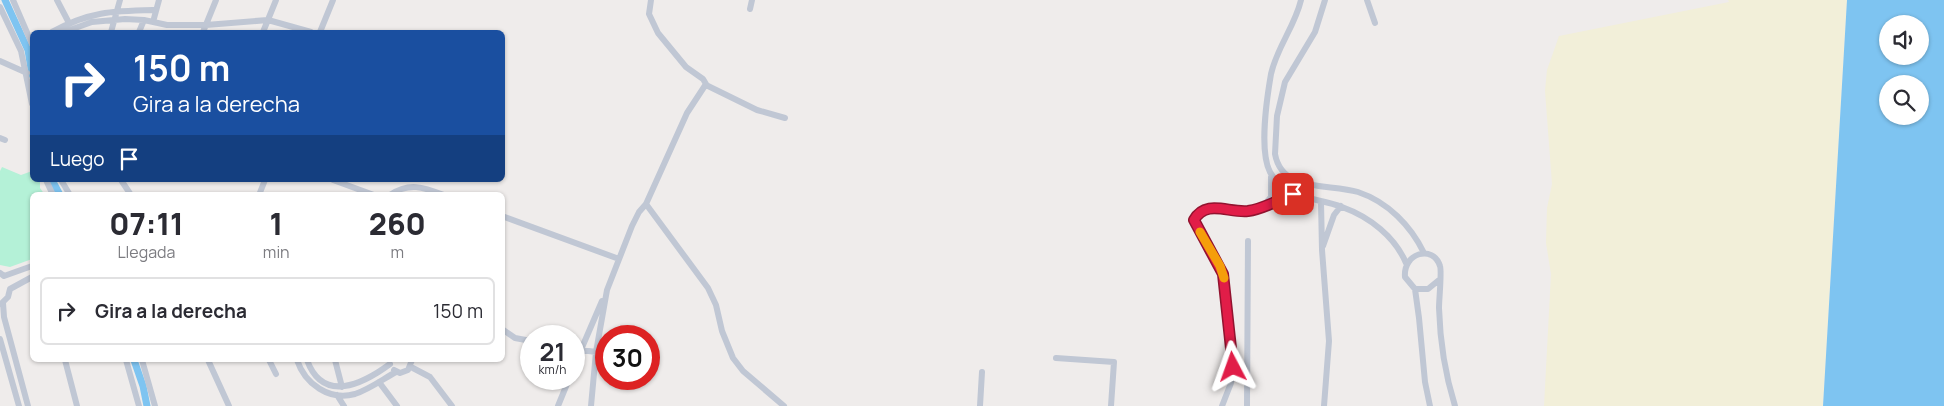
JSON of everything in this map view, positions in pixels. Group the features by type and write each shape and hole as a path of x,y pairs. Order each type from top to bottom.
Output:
{"street":[{"path":"14,0 30,39"},
{"path":"57,0 69,23"},
{"path":"112,30 118,0"},
{"path":"154,22 159,0"},
{"path":"204,30 216,0"},
{"path":"265,30 276,0"},
{"path":"321,30 332,0"},
{"path":"651,0 649,14 658,33 686,67 703,79 706,86 757,110 785,118"},
{"path":"750,9 752,0"},
{"path":"1260,208 1271,197 1272,184 1265,140 1272,73 1278,51 1290,30 1301,0"},
{"path":"1325,0 1315,32 1285,82 1280,98 1276,162 1287,177 1295,181 1351,190 1380,203 1408,226 1424,253"},
{"path":"1367,0 1374,23"},
{"path":"0,7 21,51 30,92"},
{"path":"56,30 88,15 116,11 156,10"},
{"path":"70,30 92,22 114,20 144,20 167,25 206,25 268,20 304,30"},
{"path":"140,30 144,20"},
{"path":"0,60 27,73"},
{"path":"585,333 607,290 636,217 646,204 687,113 706,86"},
{"path":"1269,171 1276,180 1293,194 1341,206 1381,229 1397,246 1406,263 1405,277 1415,289 1420,318 1424,382 1430,406"},
{"path":"338,182 366,192"},
{"path":"394,192 398,189 413,186 434,192"},
{"path":"1222,406 1231,383 1233,367 1225,287 1220,266 1194,220 1200,211 1209,208 1241,211 1260,208 1293,194"},
{"path":"1321,202 1322,250 1329,341 1324,406"},
{"path":"646,204 708,288 716,305 722,331 733,358 743,371 784,406"},
{"path":"1322,250 1334,215 1341,206"},
{"path":"505,217 618,259"},
{"path":"1247,406 1248,241"},
{"path":"1406,263 1411,258 1424,253 1431,255 1440,266 1442,350 1455,406"},
{"path":"28,406 1,304 8,296 10,289 2,274 30,267"},
{"path":"10,289 30,278"},
{"path":"1415,289 1428,290 1439,280"},
{"path":"601,325 607,290"},
{"path":"505,331 520,339"},
{"path":"0,339 19,406"},
{"path":"1056,358 1114,362 1110,406"},
{"path":"590,406 595,361"},
{"path":"66,362 78,406"},
{"path":"127,362 139,406"},
{"path":"143,362 155,406"},
{"path":"209,362 229,406"},
{"path":"270,362 276,374"},
{"path":"298,362 301,371 310,382 321,390 337,395 354,394 396,372 404,372 411,363 430,377 452,406"},
{"path":"307,362 321,380 332,386 342,387 362,382 390,362 396,372"},
{"path":"336,362 342,387"},
{"path":"980,406 982,372"},
{"path":"380,382 396,406"},
{"path":"558,406 565,390"},
{"path":"337,395 344,406"}],"green space":[{"path":"2,167 21,175 30,172 30,182 40,182 40,188 43,192 30,192 30,260 10,267 0,265 0,171"}],"sand":[{"path":"1728,0 1847,0 1823,406 1544,406 1551,274 1546,243 1547,208 1552,184 1545,91 1547,70 1559,36 1729,2"}],"water":[{"path":"1847,0 1944,0 1944,406 1823,406"}],"waterway":[{"path":"5,0 28,50 30,62"},
{"path":"53,182 58,192"},
{"path":"135,362 143,386 147,406"}],"slow traffic":[{"path":"1200,232 1220,266 1224,278"}],"route":[{"path":"1233,367 1223,274 1194,220 1197,214 1204,209 1249,211 1293,194"}]}
